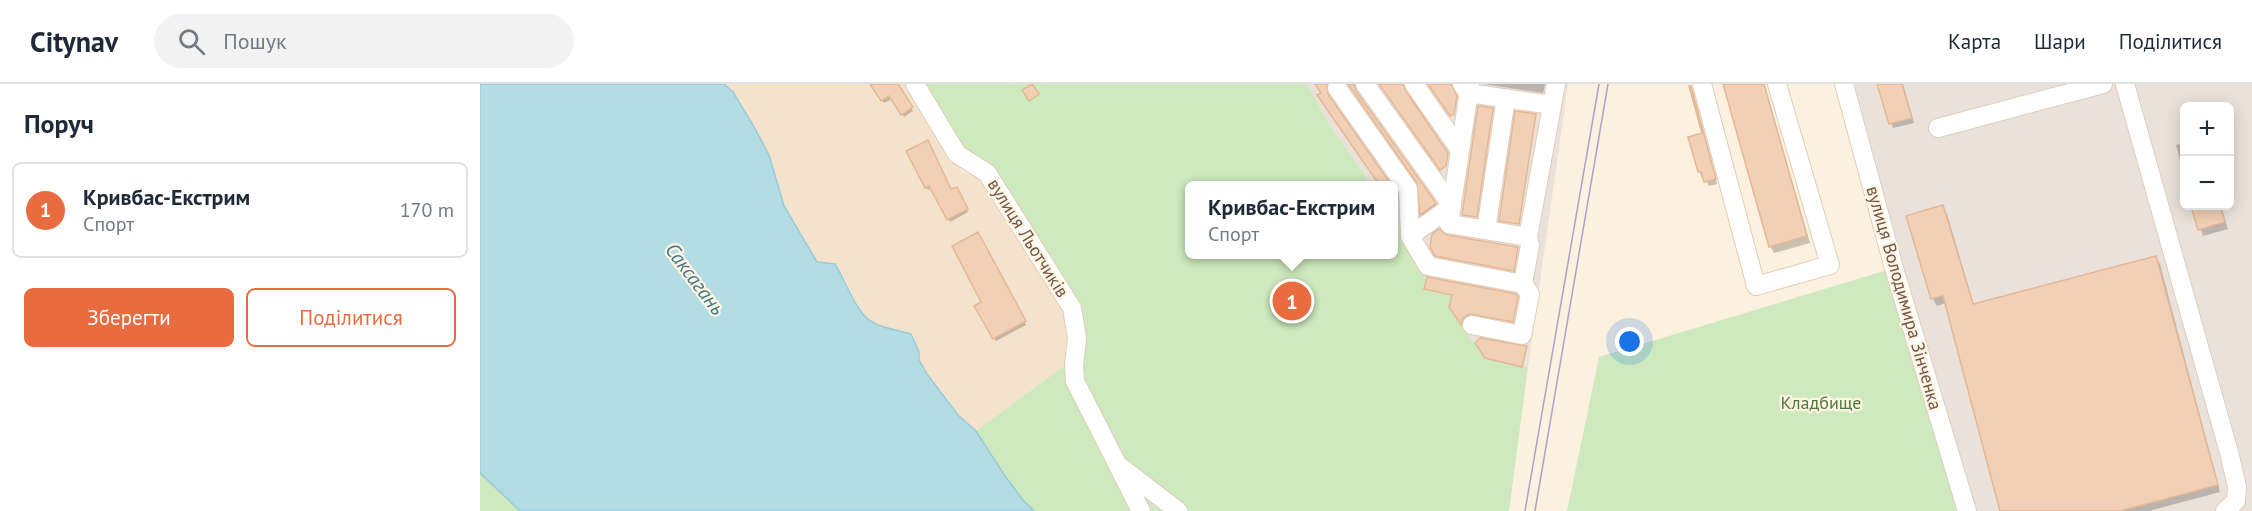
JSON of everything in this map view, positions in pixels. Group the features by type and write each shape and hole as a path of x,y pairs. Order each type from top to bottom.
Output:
{"street":[{"name":"вулиця Льотчиків","path":"915,84 957,154 987,173 1072,308 1077,338 1075,381 1141,511"},
{"path":"1365,84 1452,206"},
{"path":"1414,84 1460,150"},
{"path":"1523,284 1530,245 1528,237 1556,84"},
{"path":"1702,84 1756,286 1830,265 1777,84"},
{"name":"вулиця Володимира Зінченка","path":"1844,84 1894,268 1967,511"},
{"path":"1938,128 2103,84"},
{"path":"2125,84 2230,456 2237,487 2236,501 2225,511"},
{"path":"1528,237 1449,224 1467,87 1506,98 1552,105"},
{"path":"1337,88 1407,189 1410,236 1428,266 1523,284 1530,294 1522,335 1472,325"},
{"path":"1486,230 1506,98"},
{"path":"1410,236 1452,206"},
{"path":"1117,464 1178,511"}],"shaded area":[{"path":"724,84 909,84 962,172 980,176 1067,312 1071,337 1068,363 976,431 958,415 927,374 919,360 919,352 911,334 872,323 861,314 845,279 835,265 817,262 784,206 769,155 733,92"},
{"path":"1307,84 1568,84 1528,367 1485,358 1449,307 1424,289 1407,245 1398,229 1398,181 1369,181 1331,127"},
{"path":"1846,84 2252,84 2252,511 1968,511"}],"green space":[{"path":"923,84 1307,84 1331,127 1369,181 1185,181 1185,259 1398,259 1398,228 1427,275 1424,289 1452,295 1449,307 1485,358 1528,367 1509,511 1034,511 1010,483 976,431 1068,363 1085,335 960,149"},
{"name":"Кладбище","path":"1894,268 1967,511 1567,511 1599,357"},
{"path":"480,473 520,511 480,511"}],"water":[{"name":"Саксагань","path":"480,84 724,84 733,92 769,155 784,206 817,262 835,264 857,306 868,319 883,327 911,334 919,352 919,360 927,374 958,415 976,431 1005,476 1034,511 520,511 480,473"}],"building":[{"path":"870,84 898,84 913,107 901,115 889,96 881,101"},
{"path":"1032,84 1039,94 1029,101 1022,90"},
{"path":"1315,84 1327,84 1328,94 1389,181 1377,181 1317,95 1321,93"},
{"path":"1348,84 1354,84 1356,91 1436,203 1420,215 1417,183"},
{"path":"1379,84 1403,84 1448,153 1446,166 1440,170"},
{"path":"1428,84 1451,84 1457,96 1454,114 1450,116"},
{"path":"1723,84 1764,84 1807,236 1769,247"},
{"path":"1877,84 1902,84 1912,118 1889,124"},
{"path":"1689,86 1691,86 1716,179 1704,182 1701,172 1698,172 1688,137 1702,133"},
{"path":"1478,106 1493,108 1477,217 1462,215"},
{"path":"1515,111 1536,114 1519,224 1499,221"},
{"path":"928,140 951,189 957,187 968,209 947,220 929,186 925,188 906,151"},
{"path":"1943,205 1973,304 2156,256 2218,485 2120,511 2000,511 1943,296 1931,299 1906,216"},
{"path":"2192,210 2221,210 2225,222 2198,230"},
{"path":"1439,229 1447,235 1518,247 1514,271 1435,256 1430,247 1432,234"},
{"path":"978,232 1026,321 993,339 974,306 981,302 952,246"},
{"path":"1427,277 1516,294 1518,297 1513,322 1469,314 1463,318 1461,325 1449,307 1452,295 1424,289"},
{"path":"1480,338 1527,346 1522,367 1485,358 1475,343"}],"tram line":[{"path":"1525,511 1599,84"},
{"path":"1535,511 1608,84"}],"place":[{"name":"Кривбас-Екстрим","path":"1292,301"}]}
